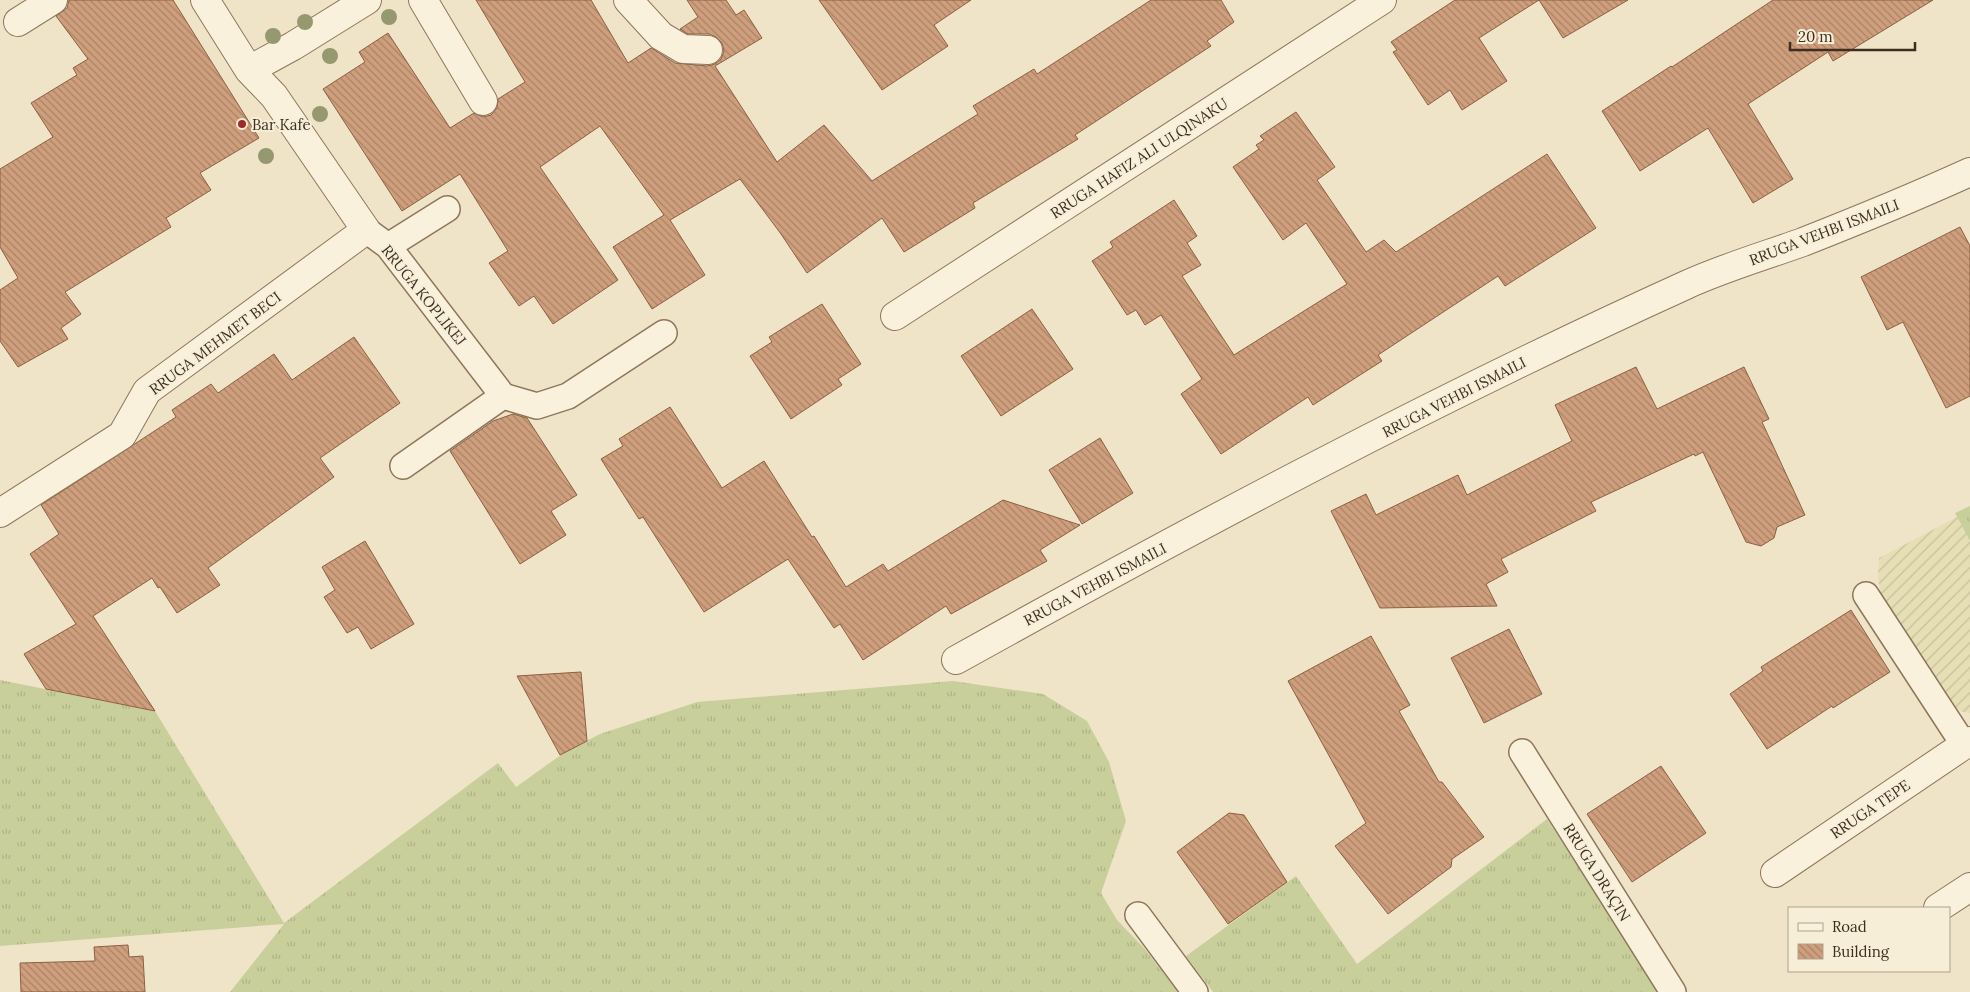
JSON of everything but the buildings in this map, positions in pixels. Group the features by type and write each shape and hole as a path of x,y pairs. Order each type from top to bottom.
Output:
{"street":[{"path":"18,22 53,0"},
{"name":"RRUGA KOPLIKEJ","path":"206,0 249,70 274,96 366,230"},
{"path":"249,70 293,46 367,0"},
{"path":"423,0 484,100"},
{"path":"628,0 660,36 683,49 708,50"},
{"name":"RRUGA HAFIZ ALI ULQINAKU","path":"896,316 1382,0"},
{"name":"RRUGA VEHBI ISMAILI","path":"956,660 1288,480 1584,332 1690,283 1867,216 1970,172"},
{"name":"RRUGA MEHMET BECI","path":"0,513 122,435 147,391 366,230"},
{"name":"RRUGA TEPE","path":"1775,873 1967,743"},
{"path":"1940,907 1970,887"}],"lane":[{"path":"388,246 447,209"},
{"name":"RRUGA KOPLIKEJ","path":"366,230 388,246 503,396"},
{"path":"404,466 503,396 537,406 568,396 664,333"},
{"name":"RRUGA TEPE","path":"1866,595 1967,743"},
{"name":"RRUGA DRAÇIN","path":"1522,752 1673,992"},
{"path":"1138,914 1195,992"}],"shaded area":[{"path":"1957,517 1970,541 1970,713 1963,712 1949,704 1881,593 1878,579 1879,558"}],"green space":[{"path":"1970,506 1970,541 1955,513"},
{"path":"0,680 155,711 284,923 498,763 516,787 565,752 600,734 697,702 953,681 1043,694 1087,721 1109,762 1126,821 1101,893 1117,920 1144,948 1178,992 230,992 284,924 0,946"},
{"path":"1547,819 1660,992 1213,992 1186,956 1296,876 1357,964"}],"place":[{"name":"Bar Kafe","path":"242,124"}]}
